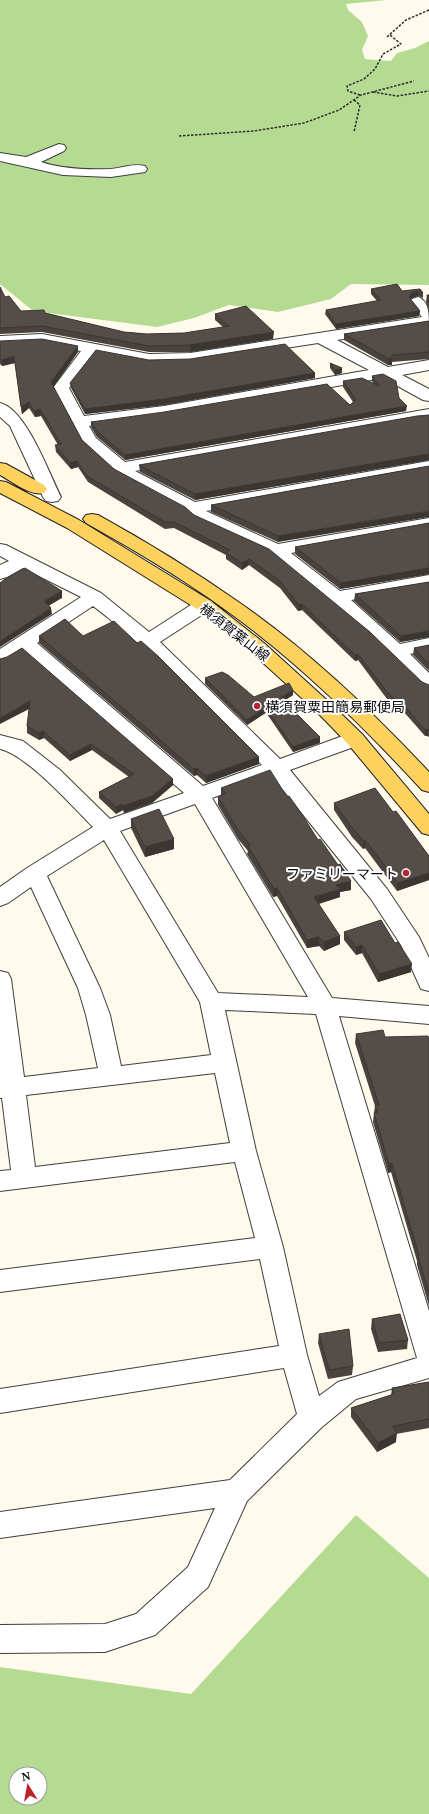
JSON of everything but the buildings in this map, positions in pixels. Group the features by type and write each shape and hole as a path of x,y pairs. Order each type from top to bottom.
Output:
{"main road":[{"name":"横須賀葉山線","path":"0,468 153,553 234,607 291,651 358,711 416,769 429,785"},
{"name":"横須賀葉山線","path":"0,486 73,524 204,606 257,647 323,707 355,739 429,828"}],"street":[{"path":"28,162 59,148"},
{"path":"0,157 28,162 49,169 84,174 111,173 140,169"},
{"path":"418,302 429,316"},
{"path":"0,341 42,339 149,359 190,358 429,321"},
{"path":"319,337 429,396"},
{"path":"92,348 61,388 89,441 121,468 121,470 192,508 201,516 276,550 336,597 396,650 429,684"},
{"path":"79,422 164,412 429,365"},
{"path":"0,408 17,424 52,497"},
{"path":"121,468 429,414"},
{"path":"192,508 429,466"},
{"path":"276,550 429,523"},
{"path":"0,549 94,597 148,641 277,768 379,894 411,943 429,983"},
{"path":"0,573 21,561"},
{"path":"336,597 429,581"},
{"path":"0,658 94,597"},
{"path":"148,641 204,606"},
{"path":"24,642 200,795 325,1006 429,1355"},
{"path":"396,650 429,644"},
{"path":"0,898 35,873 107,828 355,739"},
{"path":"0,742 16,746 54,776 107,828 211,1001 244,1151 270,1247 294,1355 312,1418"},
{"path":"35,873 88,988 98,1015 112,1076"},
{"path":"0,978 7,1088 24,1178"},
{"path":"211,1001 325,1006 429,1015"},
{"path":"7,1088 224,1063"},
{"path":"0,1181 244,1151"},
{"path":"0,1281 270,1247"},
{"path":"0,1401 294,1355"},
{"path":"0,1639 105,1638 146,1626 198,1577 236,1492 312,1418 348,1390 429,1366"},
{"path":"0,1525 236,1492"}],"path":[{"path":"388,37 406,20 429,10"},
{"path":"360,95 348,91 347,86 364,79 375,68 383,54 400,44 390,35"},
{"path":"180,136 260,130 298,124 320,118 344,107 360,95 414,81"},
{"path":"372,92 397,96 429,91"},
{"path":"354,100 360,105 354,132"}],"green space":[{"path":"0,0 387,0 346,4 348,10 362,22 368,36 362,50 365,59 391,61 397,53 415,48 429,41 429,285 351,284 331,299 278,312 229,305 194,318 157,327 33,311 0,284"},
{"path":"356,1515 429,1578 429,1814 0,1814 0,1667 191,1694"}],"place":[{"name":"横須賀粟田簡易郵便局","path":"257,706"},
{"name":"ファミリーマート","path":"406,873"}]}
